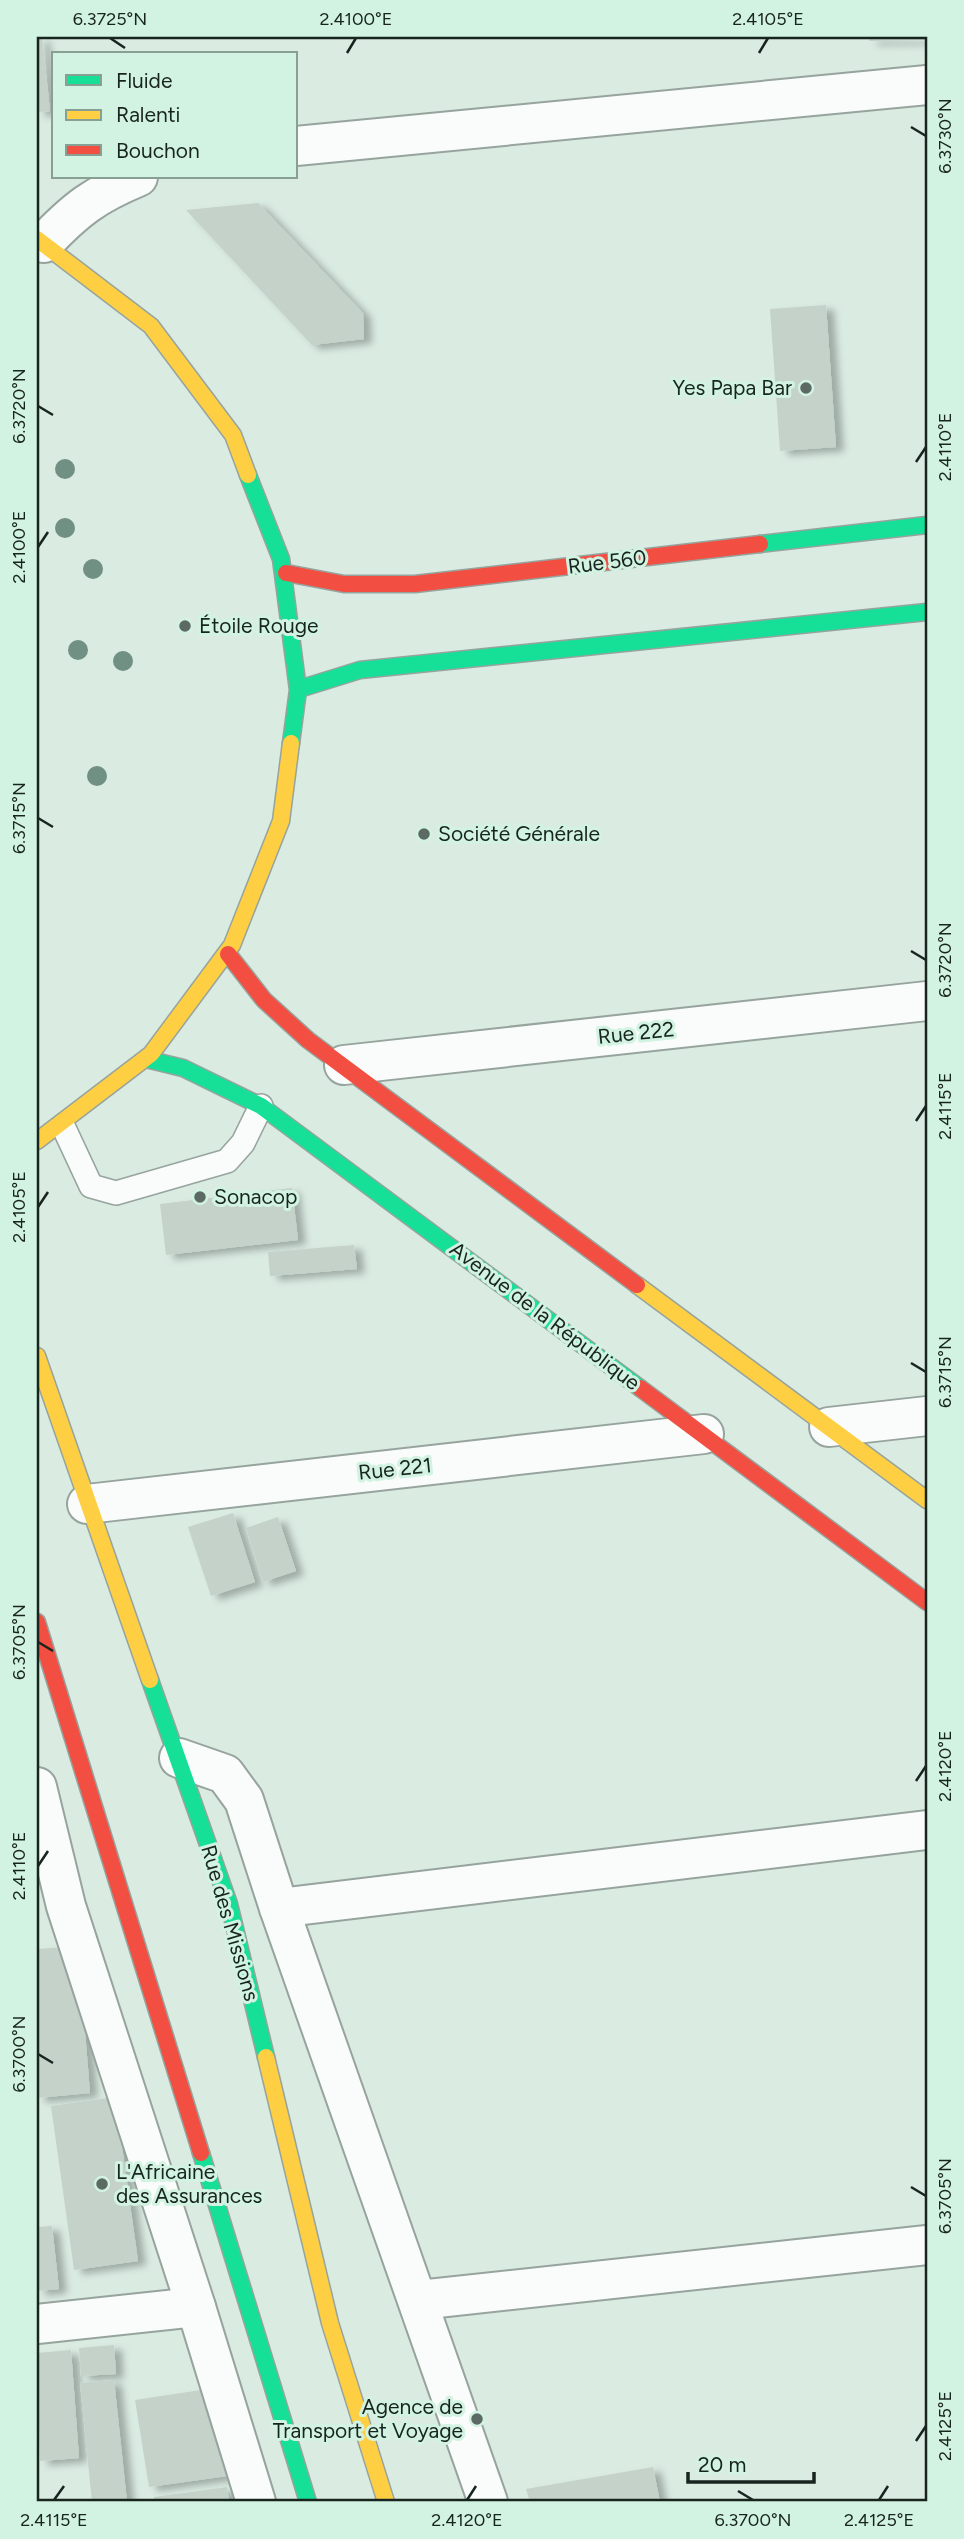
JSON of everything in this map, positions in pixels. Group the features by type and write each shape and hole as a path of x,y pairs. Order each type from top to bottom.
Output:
{"main road":[{"path":"37,1141 63,1126 106,1094 146,1059 198,999 228,954 257,898 279,837 296,753 299,689 296,631 286,573 256,484 236,443 199,383 154,330 120,298 40,241"},
{"name":"Rue 560","path":"286,573 344,584 415,584 927,525"},
{"path":"299,689 360,670 927,612"},
{"path":"228,954 249,987 268,1009 927,1500"},
{"name":"Avenue de la République","path":"146,1059 183,1068 261,1106 927,1602"},
{"name":"Rue des Missions","path":"37,1356 229,1903 330,2323 386,2502"},
{"path":"37,1622 308,2502"}],"street":[{"path":"298,146 927,85"},
{"path":"40,241 100,192 135,178"},
{"name":"Rue 222","path":"345,1065 927,1001"},
{"path":"829,1427 927,1416"},
{"name":"Rue 221","path":"87,1504 704,1434"},
{"path":"179,1758 225,1773 236,1785 254,1826 279,1908 488,2502"},
{"path":"37,1787 51,1908 196,2307 256,2502"},
{"path":"279,1908 927,1830"},
{"path":"419,2300 927,2245"},
{"path":"37,2324 196,2307"}],"lane":[{"path":"63,1126 91,1185 116,1193 227,1161 243,1143 261,1106"}],"building":[{"path":"37,37 42,37 50,111 37,112"},
{"path":"870,37 927,37 927,40 869,41"},
{"path":"258,203 363,313 364,339 312,345 186,210"},
{"path":"826,305 836,447 780,451 770,309"},
{"path":"292,1188 298,1240 166,1255 160,1204"},
{"path":"354,1245 357,1269 270,1276 268,1252"},
{"path":"233,1513 255,1582 211,1596 188,1527"},
{"path":"278,1517 296,1571 263,1582 246,1528"},
{"path":"78,1946 90,2093 37,2098 37,1949"},
{"path":"115,2097 138,2261 74,2270 51,2106"},
{"path":"52,2226 59,2289 37,2291 37,2227"},
{"path":"114,2345 116,2374 81,2376 79,2348"},
{"path":"71,2350 79,2458 40,2461 37,2353"},
{"path":"114,2380 127,2502 92,2502 80,2383"},
{"path":"214,2388 227,2476 149,2487 135,2400"},
{"path":"653,2467 660,2502 530,2502 526,2489"},
{"path":"227,2487 229,2502 155,2502 154,2497"}],"traffic: fast":[{"path":"248,475 281,559 298,690 291,743"},
{"path":"760,544 927,525"},
{"path":"299,689 360,670 927,612"},
{"path":"146,1059 183,1068 261,1106 640,1388"},
{"path":"150,1680 229,1904 266,2057"},
{"path":"201,2153 308,2502"}],"traffic: slow":[{"path":"37,239 151,326 233,435 248,475"},
{"path":"37,1141 151,1054 232,945 281,821 291,743"},
{"path":"637,1285 927,1500"},
{"path":"37,1356 150,1680"},
{"path":"266,2057 330,2323 386,2502"}],"traffic: jam":[{"path":"286,573 344,584 415,584 760,544"},
{"path":"228,954 264,1000 308,1040 637,1285"},
{"path":"640,1388 927,1602"},
{"path":"37,1622 201,2153"}],"place":[{"name":"Yes Papa Bar","path":"806,388"},
{"name":"Étoile Rouge","path":"185,626"},
{"name":"Société Générale","path":"424,834"},
{"name":"Sonacop","path":"200,1197"},
{"name":"L'Africaine des Assurances","path":"102,2184"},
{"name":"Agence de Transport et Voyage","path":"477,2419"}]}
